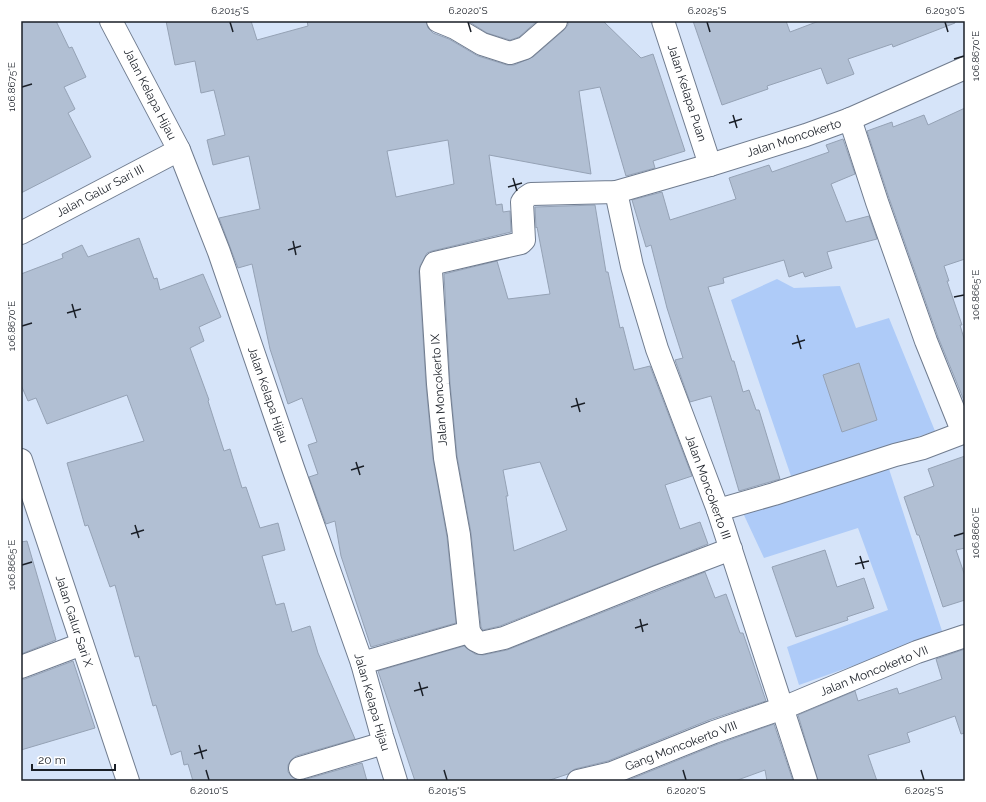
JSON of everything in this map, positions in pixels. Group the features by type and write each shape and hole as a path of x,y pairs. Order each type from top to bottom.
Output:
{"street":[{"name":"Jalan Kelapa Hijau","path":"111,21 181,155 219,252 295,475 362,663 396,781"},
{"path":"438,21 455,28 482,44 510,53 525,48 556,21"},
{"name":"Jalan Kelapa Puan","path":"663,21 710,165"},
{"name":"Jalan Moncokerto","path":"616,192 710,165 850,120 965,68"},
{"path":"718,510 774,494 895,455 923,448 964,432 924,334 877,202 850,120"},
{"name":"Jalan Galur Sari III","path":"21,233 181,155"},
{"name":"Jalan Moncokerto III","path":"616,192 632,266 658,349 718,510 806,781"},
{"name":"Jalan Moncokerto IX","path":"469,632 459,535 445,458 438,384 432,268 435,263 521,243 524,240 522,202 531,194 616,192"},
{"name":"Jalan Galur Sari X","path":"21,460 128,781"},
{"path":"362,663 469,632 475,640 481,643 504,638 731,549"},
{"name":"Jalan Moncokerto VII","path":"783,708 917,652 965,636"},
{"path":"21,667 82,644"},
{"name":"Gang Moncokerto VIII","path":"578,781 612,773 714,732 783,708"},
{"path":"300,768 384,743"}],"shaded area":[{"path":"777,279 794,288 840,286 856,328 889,318 935,431 792,479 731,300"},
{"path":"888,466 943,634 799,685 787,647 888,610 858,528 764,558 743,513"}],"building":[{"path":"21,21 56,21 69,48 72,47 86,77 64,87 75,109 68,113 91,157 21,193"},
{"path":"166,21 251,21 257,40 308,26 307,21 426,21 428,28 433,33 449,39 478,56 507,65 514,65 533,57 564,30 568,25 568,21 603,21 641,58 653,54 685,151 653,161 655,168 626,176 600,87 579,91 591,174 489,155 496,205 502,204 503,212 510,211 511,232 432,251 427,253 420,266 419,272 426,385 433,459 447,537 456,623 371,647 341,556 335,521 326,524 309,477 318,474 308,445 317,442 302,398 288,404 270,349 252,264 238,268 219,218 260,209 249,156 213,165 207,140 225,135 214,90 201,93 195,61 175,65","holes":["448,140 454,184 396,197 387,151"]},
{"path":"468,21 537,21 519,37 510,40 487,33"},
{"path":"693,21 786,21 790,32 819,21 955,21 955,23 893,47 892,44 848,59 854,74 827,84 821,68 767,86 768,89 722,105"},
{"path":"965,108 965,259 944,266 949,281 947,281 962,325 960,325 965,342 965,403 938,337 867,131 892,122 893,127 924,115 928,125"},
{"path":"843,139 855,174 831,184 846,222 869,216 877,239 827,252 832,268 805,277 803,272 789,277 784,260 723,278 724,283 708,287 732,361 734,361 743,392 749,390 756,410 759,410 780,479 739,491 711,396 690,402 675,360 683,358 667,308 651,245 646,247 632,200 662,192 670,220 736,199 729,178 769,165 772,172 829,152 826,145"},
{"path":"595,205 606,272 608,272 620,328 623,327 634,370 650,366 692,476 665,485 680,529 700,522 708,544 500,626 483,630 481,627 471,533 457,456 450,383 444,274 497,261 508,299 550,294 537,227 536,228 535,207","holes":["540,462 567,530 514,551 506,496 508,496 503,470"]},
{"path":"139,238 154,279 157,278 160,290 203,274 221,317 199,327 204,341 190,348 209,400 208,401 224,451 230,449 242,488 246,487 260,528 278,523 285,550 262,556 276,605 284,603 292,632 310,626 318,653 355,739 296,756 288,765 288,772 297,780 303,780 362,763 367,781 193,781 188,764 184,765 181,751 171,755 156,705 153,706 139,656 135,657 115,585 110,587 88,525 85,526 67,463 144,441 127,395 47,424 36,398 28,401 21,385 21,274 63,258 62,254 82,245 88,257"},
{"path":"859,363 877,420 842,432 823,375"},
{"path":"965,456 965,548 956,550 965,576 965,600 943,607 919,535 917,535 904,497 934,486 928,469"},
{"path":"27,541 56,640 21,654 21,542"},
{"path":"825,550 837,587 864,578 874,608 847,617 848,620 796,637 772,567"},
{"path":"705,572 715,598 726,594 740,633 743,633 766,701 709,720 608,761 575,769 568,774 547,781 415,781 378,671 464,646 475,654 483,655 507,650"},
{"path":"965,649 965,733 961,734 955,716 907,733 910,742 868,755 877,781 818,781 798,715 855,691 858,701 897,688 899,694 942,679 936,659"},
{"path":"73,661 95,728 21,750 21,679 25,679"},
{"path":"774,724 793,781 767,781 765,770 735,781 626,781 718,744"}]}
